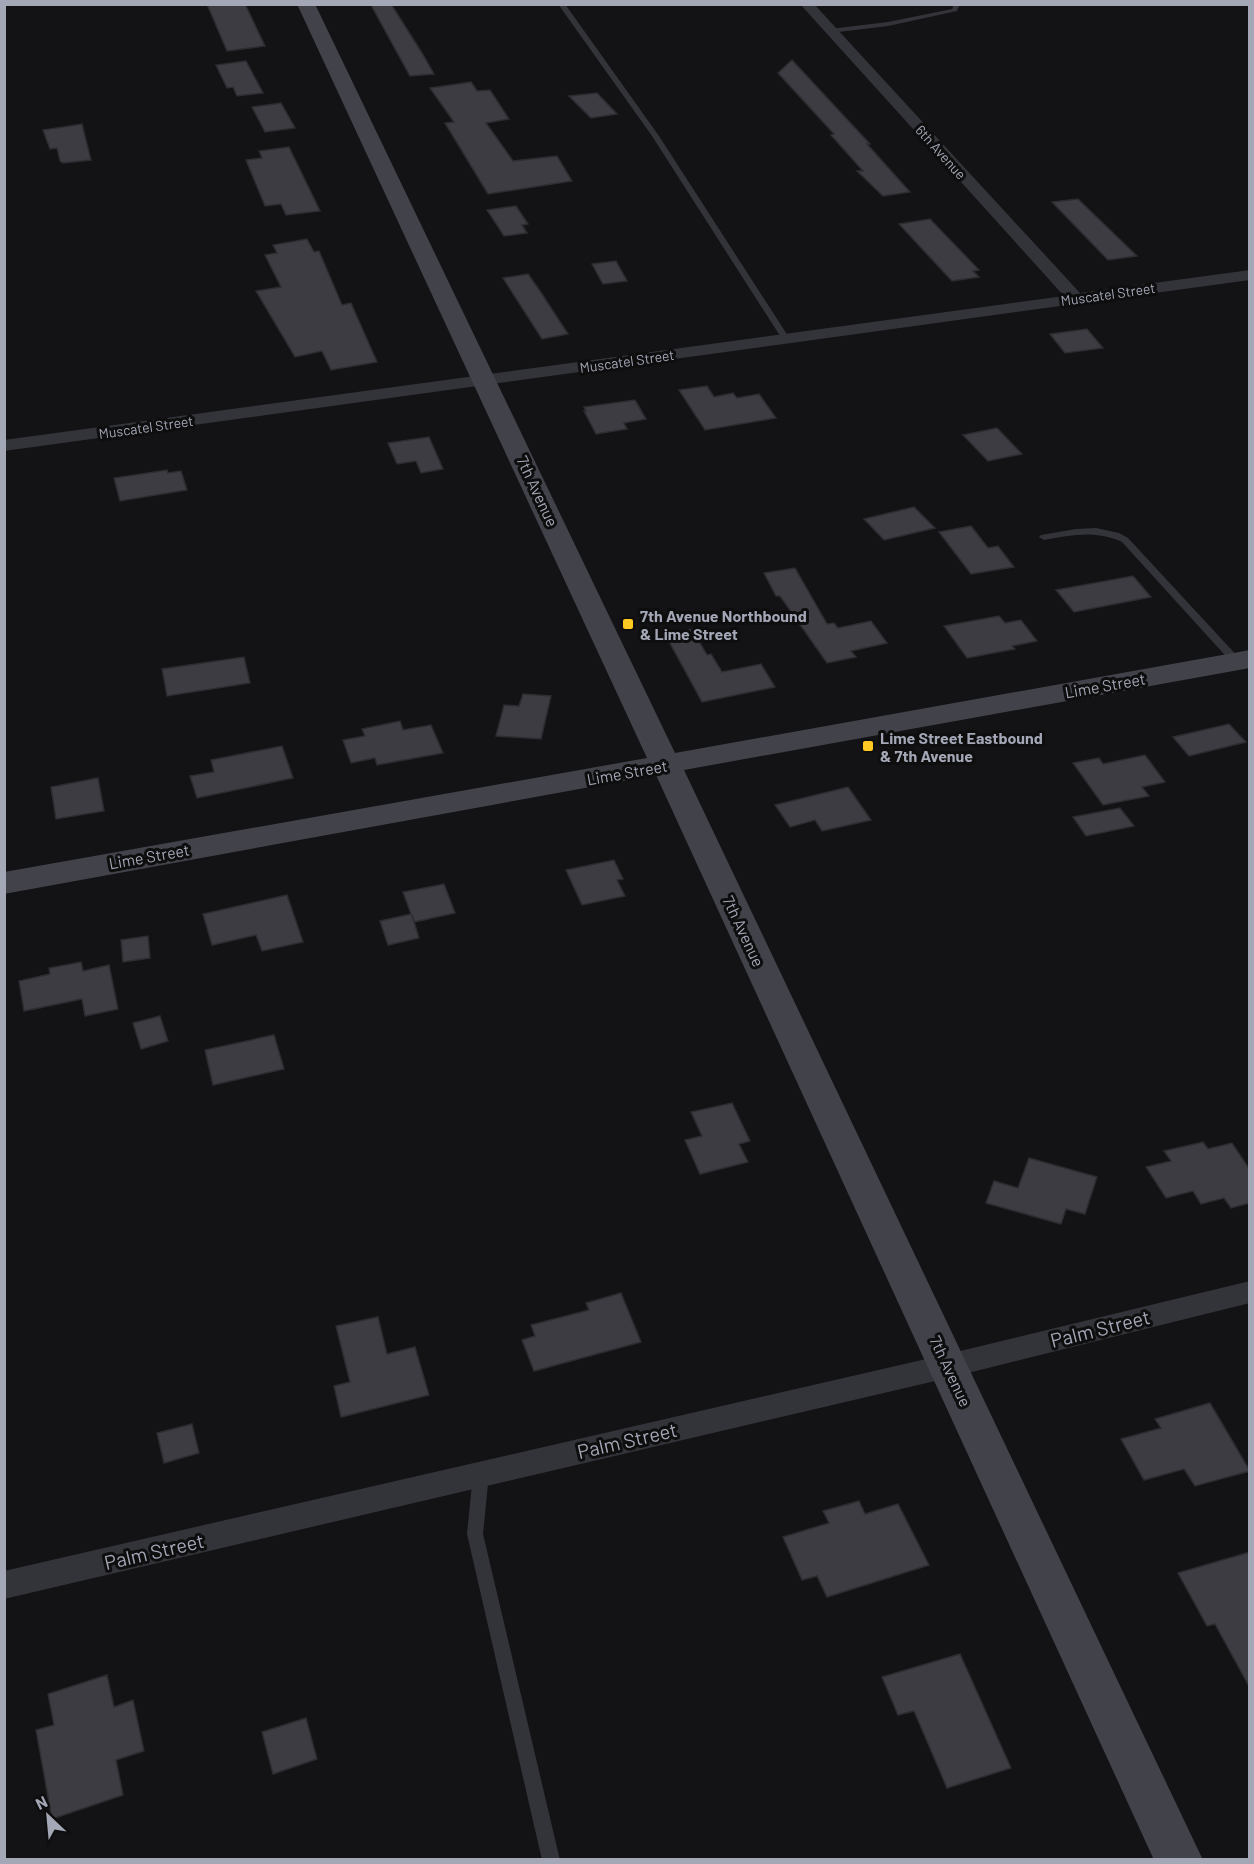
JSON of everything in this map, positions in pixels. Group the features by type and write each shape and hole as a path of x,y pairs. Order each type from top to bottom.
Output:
{"street":[{"name":"7th Avenue","path":"306,4 485,380 1179,1860"},
{"name":"6th Avenue","path":"807,5 1076,299"},
{"name":"Muscatel Street","path":"4,446 1250,275"},
{"name":"Lime Street","path":"4,883 1243,660"},
{"name":"Palm Street","path":"4,1585 948,1366 1250,1292"}],"lane":[{"path":"561,4 655,136 786,339"},
{"path":"830,30 888,24 955,10 957,4"},
{"path":"1044,537 1099,530 1113,533 1125,540 1243,660"},
{"path":"481,1474 475,1534 551,1860"}],"building":[{"path":"207,4 245,4 265,46 227,51"},
{"path":"391,4 434,74 410,76 371,5"},
{"path":"792,60 870,144 867,144 910,192 883,196 857,171 863,171 831,135 834,134 778,73"},
{"path":"246,61 263,93 237,96 233,87 227,88 216,65"},
{"path":"471,82 477,91 490,90 509,119 486,123 513,161 557,156 572,181 488,194 445,123 454,122 430,88"},
{"path":"597,93 617,114 591,118 569,96"},
{"path":"281,103 295,128 265,132 252,107"},
{"path":"82,124 91,160 63,163 60,161 57,148 50,149 43,130"},
{"path":"289,147 320,211 286,215 281,204 265,206 246,160 262,158 259,151"},
{"path":"1078,199 1137,256 1108,260 1052,202"},
{"path":"516,206 528,224 522,225 527,233 504,236 487,210"},
{"path":"930,219 979,270 973,271 979,277 952,281 899,224"},
{"path":"307,239 314,252 319,251 342,305 351,303 377,362 331,370 322,351 295,357 256,291 281,287 265,255 277,253 273,245"},
{"path":"616,261 627,281 603,284 592,264"},
{"path":"528,274 568,334 542,339 503,278"},
{"path":"1087,329 1103,348 1065,353 1050,334"},
{"path":"707,386 714,397 733,393 737,398 759,394 776,418 705,430 679,390"},
{"path":"635,400 646,419 624,423 627,429 596,434 584,411 586,411 584,407"},
{"path":"997,428 1022,454 988,461 963,435"},
{"path":"429,437 443,469 421,473 416,461 397,464 388,443"},
{"path":"167,470 168,473 181,471 187,490 120,501 114,478"},
{"path":"914,507 935,528 884,540 864,519"},
{"path":"971,526 988,548 998,546 1014,567 971,574 939,532"},
{"path":"795,568 827,624 834,623 838,628 871,621 887,643 851,651 856,657 827,663 780,596 776,596 764,573"},
{"path":"1133,576 1151,597 1074,612 1056,590"},
{"path":"999,616 1005,623 1021,620 1037,641 1012,646 1015,649 967,658 944,626"},
{"path":"692,629 707,655 711,654 722,672 761,664 775,687 702,702 665,634"},
{"path":"244,657 250,683 167,696 162,669"},
{"path":"523,694 551,696 541,739 496,736 504,705 519,706"},
{"path":"400,721 403,730 431,725 443,753 377,765 375,758 351,763 343,740 365,736 362,729"},
{"path":"1229,724 1246,742 1189,756 1173,737"},
{"path":"282,746 293,778 197,798 190,776 214,772 211,760"},
{"path":"1145,755 1165,782 1142,787 1149,796 1103,805 1073,763 1099,758 1103,764"},
{"path":"98,778 104,811 56,819 51,787"},
{"path":"848,787 871,820 822,831 815,820 790,827 775,805"},
{"path":"1120,808 1134,826 1086,836 1073,817"},
{"path":"614,860 623,879 617,880 625,896 582,905 566,870"},
{"path":"444,884 455,913 414,922 419,938 388,945 380,921 411,914 403,892"},
{"path":"287,895 303,942 262,951 256,935 212,945 203,914"},
{"path":"148,936 150,958 123,962 121,940"},
{"path":"81,962 83,971 109,965 118,1009 85,1016 82,999 24,1011 19,981 50,974 49,968"},
{"path":"160,1016 168,1041 141,1049 133,1023"},
{"path":"274,1035 284,1069 213,1085 205,1050"},
{"path":"732,1103 750,1141 739,1144 748,1162 700,1174 685,1140 702,1136 691,1112"},
{"path":"1203,1142 1208,1149 1232,1143 1250,1170 1250,1203 1231,1208 1224,1198 1201,1204 1193,1191 1166,1198 1146,1167 1171,1161 1164,1151"},
{"path":"1029,1158 1097,1177 1085,1214 1066,1209 1061,1224 986,1203 994,1181 1018,1188"},
{"path":"621,1293 641,1342 534,1371 522,1340 535,1336 531,1325 589,1310 586,1303"},
{"path":"378,1317 387,1354 415,1347 429,1395 341,1417 334,1386 350,1382 336,1326"},
{"path":"1210,1403 1250,1471 1195,1486 1184,1469 1144,1480 1121,1439 1161,1428 1155,1419"},
{"path":"192,1424 199,1453 164,1463 157,1433"},
{"path":"859,1501 865,1514 898,1504 929,1565 827,1597 817,1576 802,1580 783,1537 829,1523 823,1511"},
{"path":"1250,1552 1250,1688 1215,1624 1207,1626 1178,1573"},
{"path":"960,1654 1011,1768 947,1788 914,1711 898,1715 882,1677"},
{"path":"107,1675 114,1707 133,1700 144,1751 116,1760 123,1795 52,1819 36,1730 54,1725 48,1694"},
{"path":"306,1718 317,1759 273,1774 262,1732"}],"place":[{"name":"7th Avenue Northbound & Lime Street","path":"628,624"},
{"name":"Lime Street Eastbound & 7th Avenue","path":"868,746"}]}
